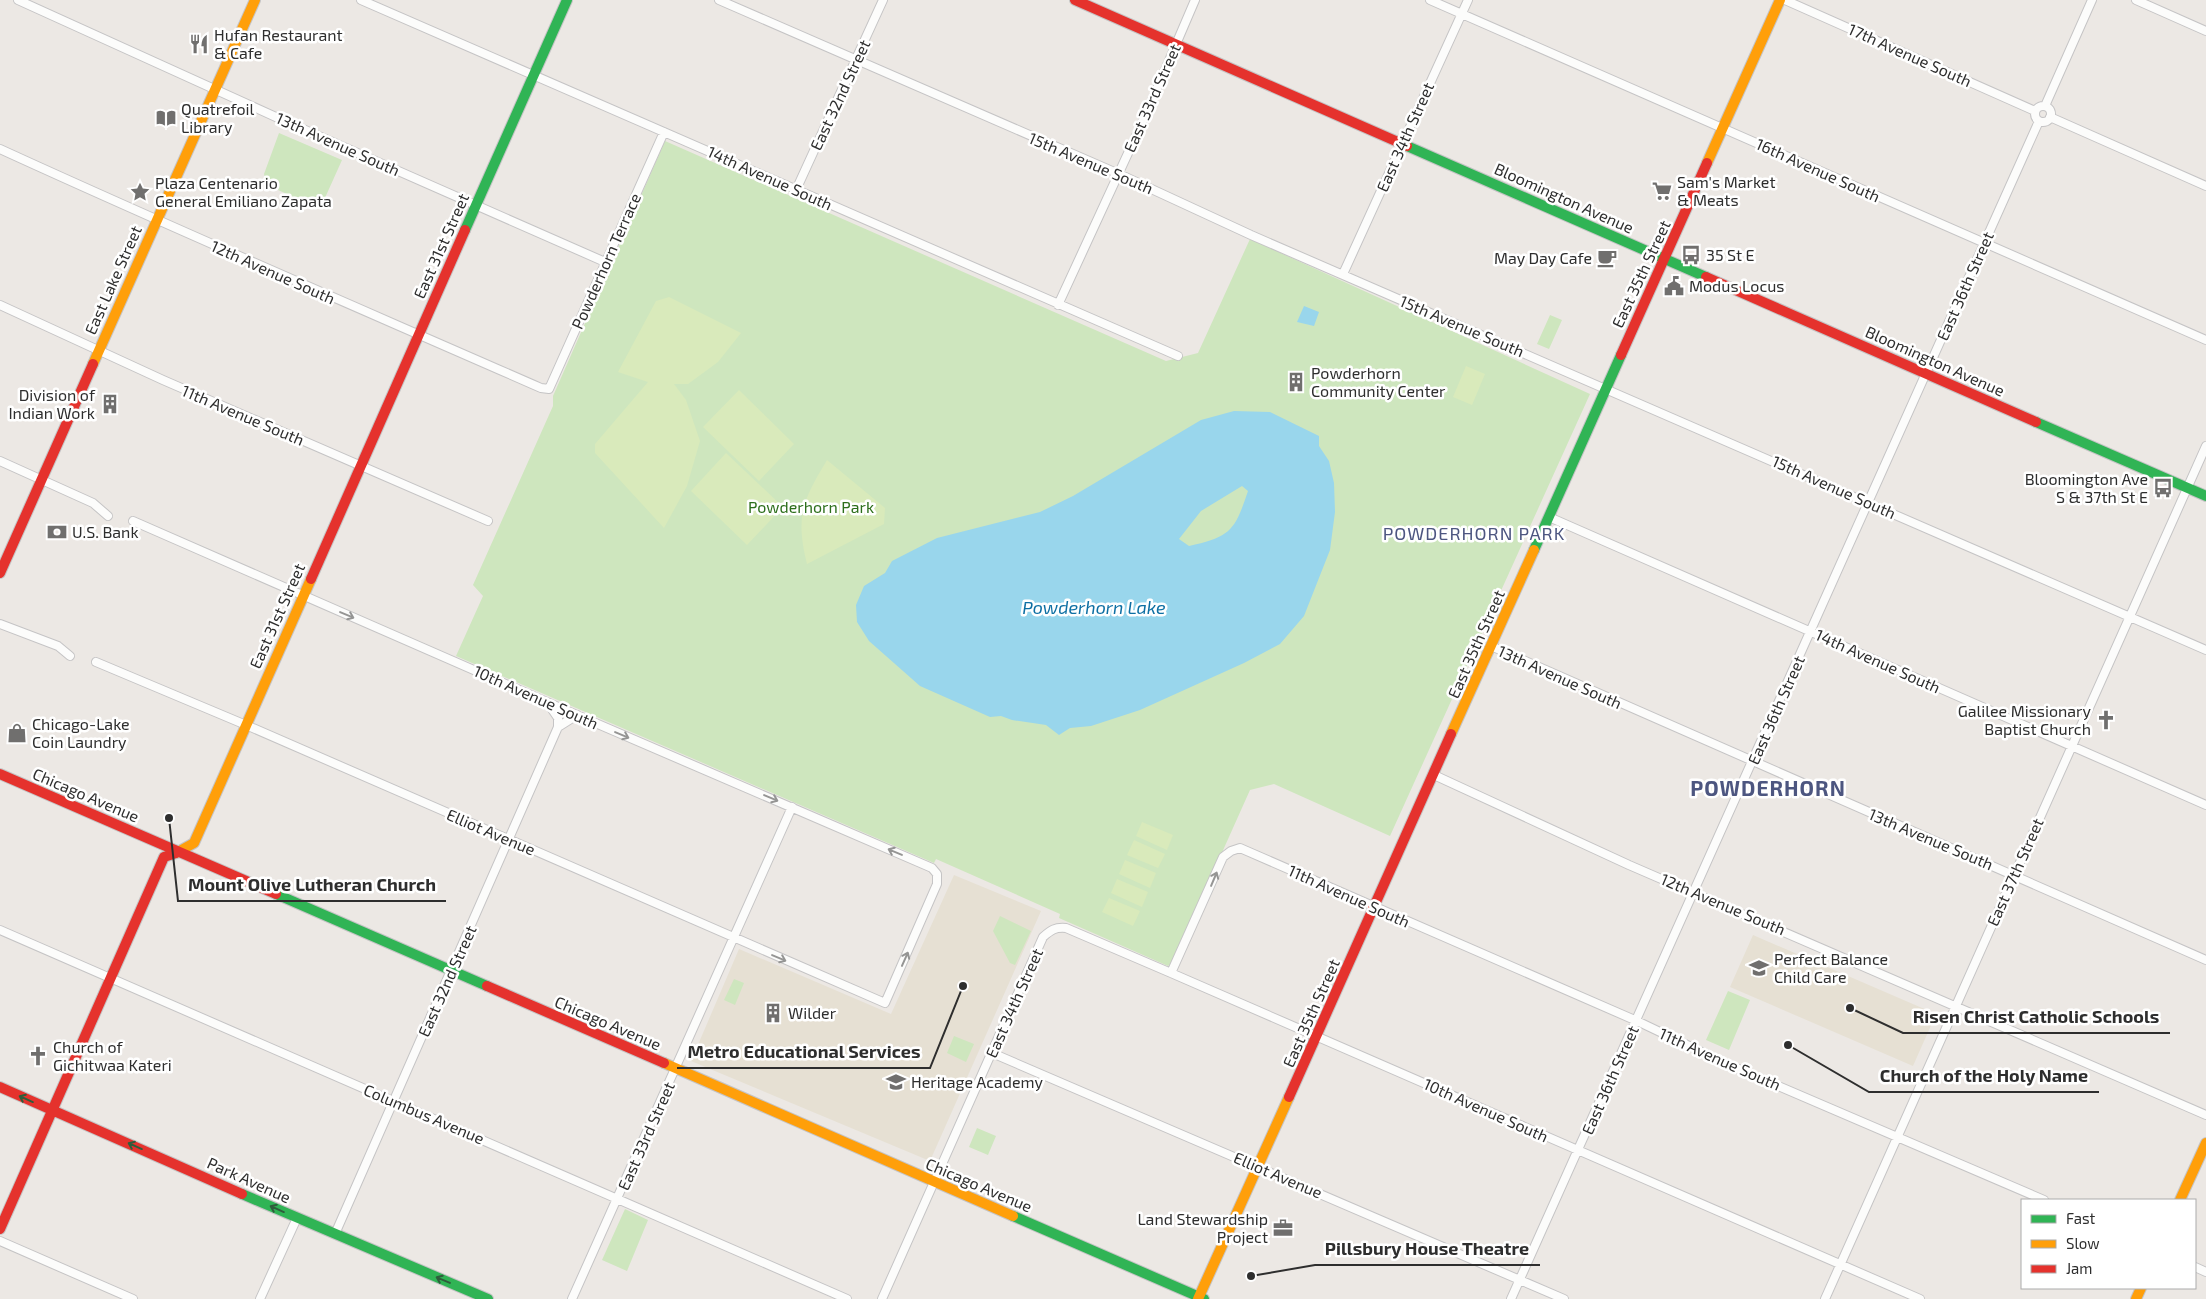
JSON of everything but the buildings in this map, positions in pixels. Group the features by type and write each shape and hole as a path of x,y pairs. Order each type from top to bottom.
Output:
{"street":[{"name":"13th Avenue South","path":"18,0 215,90 605,262"},
{"name":"East Lake Street","path":"0,572 255,0"},
{"name":"14th Avenue South","path":"361,0 1178,356"},
{"name":"East 31st Street","path":"0,1229 164,857 179,852 194,843 567,0"},
{"name":"15th Avenue South","path":"719,0 2206,650"},
{"name":"East 32nd Street","path":"796,190 884,0"},
{"name":"Bloomington Avenue","path":"1075,0 2206,496"},
{"name":"East 33rd Street","path":"1058,305 1119,174 1196,0"},
{"name":"16th Avenue South","path":"1430,0 2206,340"},
{"name":"East 34th Street","path":"1343,274 1468,0"},
{"name":"East 35th Street","path":"1200,1298 1257,1166 1375,907 1780,0"},
{"name":"17th Avenue South","path":"1785,0 2035,111"},
{"path":"2045,106 2092,0"},
{"path":"2136,0 2206,31"},
{"path":"2045,106 2035,111 2036,118 2039,121 2044,121 2050,117"},
{"path":"2045,106 2050,111 2050,117"},
{"path":"2050,117 2206,186"},
{"name":"East 36th Street","path":"1511,1299 2039,121"},
{"name":"Powderhorn Terrace","path":"548,389 664,132"},
{"name":"12th Avenue South","path":"0,149 156,221 541,388 548,389"},
{"name":"11th Avenue South","path":"0,305 98,351 488,521"},
{"name":"East 37th Street","path":"1825,1299 2206,446"},
{"path":"0,461 94,503 108,516"},
{"name":"14th Avenue South","path":"1549,518 2206,805"},
{"name":"10th Avenue South","path":"133,521 546,702 932,868 937,874 937,884 885,1003"},
{"path":"0,624 58,646 70,656"},
{"name":"13th Avenue South","path":"1491,646 2206,960"},
{"name":"Elliot Avenue","path":"96,662 246,725 885,1003"},
{"path":"546,702 558,718 558,727"},
{"path":"558,727 577,715"},
{"name":"East 32nd Street","path":"335,1234 558,727"},
{"name":"Chicago Avenue","path":"0,774 1200,1298"},
{"name":"12th Avenue South","path":"1434,775 1629,865 1694,891 2206,1115"},
{"name":"East 33rd Street","path":"572,1299 792,807"},
{"name":"11th Avenue South","path":"1171,973 1223,857 1231,851 1240,848 1637,1021 1727,1064 1897,1135 2042,1199"},
{"name":"10th Avenue South","path":"1052,929 1066,928 1920,1299"},
{"name":"East 34th Street","path":"882,1299 1043,937 1052,929"},
{"name":"Columbus Avenue","path":"0,930 847,1299"},
{"name":"Elliot Avenue","path":"992,1053 1564,1299"},
{"name":"Park Avenue","path":"0,1087 297,1218 488,1299"},
{"path":"2180,1199 2206,1143"},
{"path":"260,1299 297,1218"},
{"path":"0,1241 133,1299"}],"shaded area":[{"path":"954,875 1041,911 930,1161 691,1061 739,949 891,1014"},
{"path":"1753,935 1936,1014 1913,1066 1730,987"}],"green space":[{"path":"279,133 342,160 320,209 267,185 264,174"},
{"name":"Powderhorn Park","path":"665,141 1166,361 1198,353 1250,239 1590,394 1390,836 1274,784 1250,790 1173,962 1168,966 1059,918 1060,914 936,859 934,863 456,656 483,596 473,585 553,406 553,396"},
{"path":"669,297 741,333 718,362 688,384 674,384 686,400 700,441 687,486 664,528 595,453 595,444 648,382 618,372 656,301"},
{"path":"1550,315 1562,320 1549,349 1537,344"},
{"path":"1466,366 1485,374 1472,405 1453,397"},
{"path":"739,390 794,444 759,481 703,427"},
{"path":"726,453 783,507 747,545 691,491"},
{"path":"827,460 885,508 884,524 807,564 802,533 804,509 812,486"},
{"path":"1142,822 1173,835 1167,850 1136,836"},
{"path":"1134,840 1165,854 1158,868 1127,855"},
{"path":"1125,860 1156,873 1150,888 1119,874"},
{"path":"1117,879 1148,892 1142,907 1111,893"},
{"path":"1109,898 1140,911 1133,926 1102,912"},
{"path":"1000,916 1031,931 1015,965 1010,963 993,931"},
{"path":"734,979 744,983 735,1005 724,1000"},
{"path":"1728,991 1750,1000 1729,1050 1706,1040"},
{"path":"954,1036 974,1044 966,1062 947,1053"},
{"path":"977,1128 996,1136 988,1155 969,1147"},
{"path":"625,1209 648,1220 627,1271 602,1260"}],"water":[{"path":"1304,306 1319,312 1314,326 1297,322"},
{"name":"Powderhorn Lake","path":"1234,411 1270,412 1319,436 1319,446 1329,461 1334,483 1335,512 1330,550 1304,616 1280,644 1244,663 1140,710 1091,726 1070,728 1059,735 1046,725 1012,720 1001,716 990,717 920,686 869,641 857,622 856,605 864,586 885,573 892,561 937,538 1040,512 1073,496 1201,420","holes":["1242,486 1248,491 1235,523 1223,535 1189,546 1179,539 1201,511"]}],"traffic: fast":[{"path":"465,230 567,0"},
{"path":"1407,146 1706,277"},
{"path":"1534,550 1621,355"},
{"path":"2036,422 2206,496"},
{"path":"276,894 487,986"},
{"path":"242,1194 488,1299"},
{"path":"1013,1216 1204,1299"}],"traffic: slow":[{"path":"93,364 255,0"},
{"path":"1707,163 1780,0"},
{"path":"1451,734 1534,550"},
{"path":"176,853 194,843 311,579"},
{"path":"664,1063 1013,1216"},
{"path":"1198,1299 1289,1097"},
{"path":"2180,1199 2206,1143"},
{"path":"2136,1299 2141,1289"}],"traffic: jam":[{"path":"1075,0 1407,146"},
{"path":"1621,355 1707,163"},
{"path":"311,579 465,230"},
{"path":"1706,277 2036,422"},
{"path":"0,573 93,364"},
{"path":"1289,1097 1451,734"},
{"path":"0,774 276,894"},
{"path":"0,1229 164,857 176,853"},
{"path":"487,986 664,1063"},
{"path":"0,1087 242,1194"}],"place":[{"name":"Hufan Restaurant & Cafe","path":"199,44"},
{"name":"Quatrefoil Library","path":"166,118"},
{"name":"Sam's Market & Meats","path":"1662,191"},
{"name":"Plaza Centenario General Emiliano Zapata","path":"140,192"},
{"name":"35 St E","path":"1691,255"},
{"name":"May Day Cafe","path":"1607,258"},
{"name":"Modus Locus","path":"1674,286"},
{"name":"Powderhorn Community Center","path":"1296,382"},
{"name":"Division of Indian Work","path":"110,404"},
{"name":"Bloomington Ave S & 37th St E","path":"2163,488"},
{"name":"U.S. Bank","path":"57,532"},
{"name":"Galilee Missionary Baptist Church","path":"2106,720"},
{"name":"Chicago-Lake Coin Laundry","path":"17,733"},
{"name":"Mount Olive Lutheran Church","path":"169,818"},
{"name":"Perfect Balance Child Care","path":"1759,968"},
{"name":"Metro Educational Services","path":"963,986"},
{"name":"Risen Christ Catholic Schools","path":"1850,1008"},
{"name":"Wilder","path":"773,1013"},
{"name":"Church of the Holy Name","path":"1788,1045"},
{"name":"Church of Gichitwaa Kateri","path":"38,1056"},
{"name":"Heritage Academy","path":"896,1082"},
{"name":"Land Stewardship Project","path":"1283,1228"},
{"name":"Pillsbury House Theatre","path":"1251,1276"}],"district":[{"name":"POWDERHORN PARK","path":"1474,534"},
{"name":"POWDERHORN","path":"1768,789"}]}
